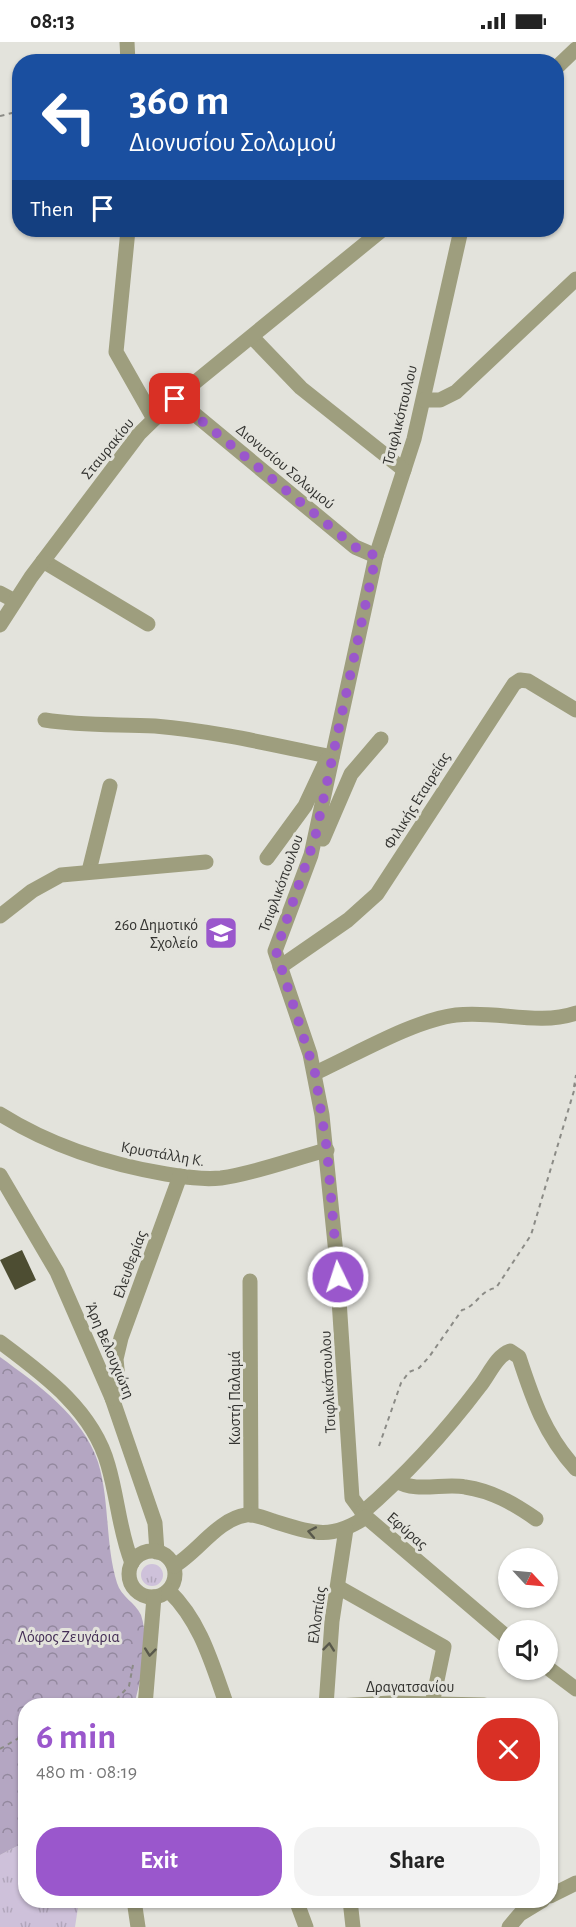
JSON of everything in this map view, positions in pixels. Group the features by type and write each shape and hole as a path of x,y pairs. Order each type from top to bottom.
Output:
{"street":[{"path":"564,60 576,49"},
{"path":"127,237 116,352 154,419"},
{"name":"Σταυρακίου","path":"0,625 122,454 154,419 175,399 373,237"},
{"name":"Τσιφλικόπουλου","path":"364,1515 352,1498 350,1489 346,1394 327,1150 315,1073 276,951 277,940 308,864 376,556 424,400 459,237"},
{"path":"424,400 440,400 456,392 576,279"},
{"path":"252,337 301,388 404,470"},
{"name":"Διονυσίου Σολωμού","path":"175,399 355,547 376,556"},
{"path":"44,561 148,624"},
{"path":"0,593 15,601"},
{"name":"Φιλικής Εταιρείας","path":"280,968 348,920 378,894 498,705 514,684 520,680 528,681 576,710"},
{"path":"45,720 89,726 139,726 192,730 332,757"},
{"path":"308,864 317,852 351,774 381,739"},
{"path":"267,858 305,806 324,763 332,757"},
{"path":"88,871 110,786"},
{"path":"0,916 53,878 88,871 206,862"},
{"path":"315,1073 415,1028 448,1016 470,1014 552,1017 576,1013"},
{"name":"Κρυστάλλη Κ.","path":"0,1114 31,1133 67,1148 115,1163 180,1176 222,1178 327,1150"},
{"name":"Άρη Βελουχιώτη","path":"0,1175 57,1272 112,1398 155,1523 157,1552"},
{"name":"Ελευθερίας","path":"112,1398 119,1389 116,1359 121,1338 180,1176"},
{"name":"Κωστή Παλαμά","path":"250,1281 251,1515"},
{"path":"0,1342 65,1396 89,1423 108,1463 120,1531 132,1563"},
{"path":"364,1515 456,1416 502,1356 510,1351 519,1357 532,1402 543,1425 576,1469"},
{"path":"396,1481 408,1485 451,1485 487,1492 502,1497 536,1519"},
{"path":"174,1566 230,1522 251,1515"},
{"name":"Εφύρας","path":"251,1515 312,1533 330,1533 346,1529 364,1515 498,1629"},
{"name":"Ελλοπίας","path":"326,1698 329,1652 346,1529"},
{"path":"157,1552 168,1557 174,1566 174,1582 169,1591 154,1597 142,1595 133,1587 129,1575 132,1563 140,1555 157,1552"},
{"path":"338,1587 444,1647 433,1698"},
{"path":"169,1591 188,1612 202,1636 224,1698"},
{"path":"146,1698 154,1597"},
{"path":"558,1676 576,1689"},
{"path":"558,1892 576,1884"},
{"path":"135,1908 138,1927"},
{"path":"299,1908 306,1927"},
{"path":"351,1908 353,1927"},
{"path":"509,1927 520,1914 530,1908"}],"path":[{"path":"379,1446 401,1383 409,1372 419,1368 429,1357 462,1310 469,1308 488,1289 496,1288 531,1235 575,1086 576,1075"},
{"path":"118,1698 129,1686 135,1660"},
{"path":"0,1749 18,1739"}],"green space":[{"name":"Λόφος Ζευγάρια","path":"0,1357 57,1402 82,1430 91,1445 102,1477 113,1568 119,1588 141,1615 145,1648 136,1698 18,1698 18,1846 0,1855"},
{"path":"152,1564 160,1567 163,1575 160,1583 152,1586 144,1583 141,1575 144,1567"},
{"path":"18,1846 18,1908 78,1908 75,1927 0,1927 0,1855"}],"building":[{"path":"22,1250 36,1280 15,1290 0,1260"}],"place":[{"name":"26ο Δημοτικό Σχολείο","path":"221,933"}],"route":[{"path":"175,399 355,547 364,553 376,556 337,731 320,821 305,873 277,940 276,951 276,957 315,1073 327,1150 338,1277"}]}
